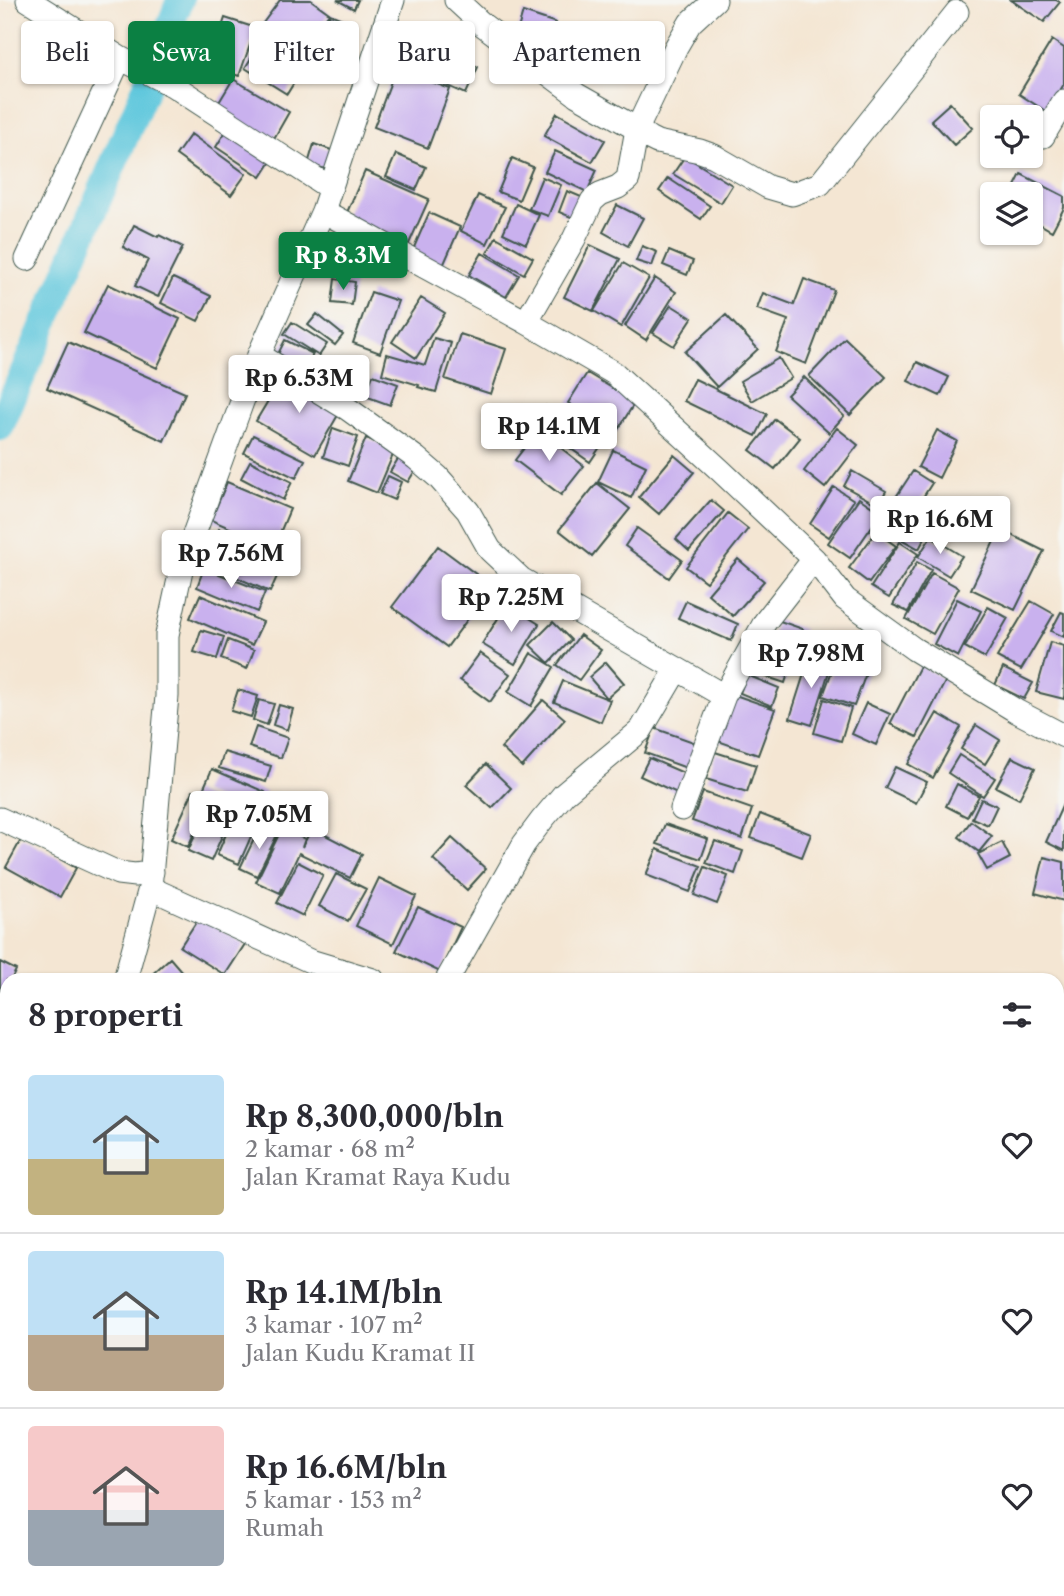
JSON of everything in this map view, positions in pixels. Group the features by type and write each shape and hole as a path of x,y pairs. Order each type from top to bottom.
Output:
{"street":[{"path":"27,259 128,62 29,0"},
{"path":"127,973 151,880 167,696 167,635 181,570 259,355 323,211 393,0"},
{"path":"456,0 483,25 577,95 649,138 714,156 768,187 792,194 820,184 957,12"},
{"path":"526,322 574,239 592,201 628,179 637,130 676,47 690,23 715,0"},
{"path":"170,84 330,188"},
{"path":"1043,136 1064,101"},
{"path":"323,211 614,373 814,559 845,599 914,649 1018,712 1064,736"},
{"path":"259,355 348,409 416,458 438,477 468,511 490,550 520,579 723,696"},
{"path":"682,809 723,696 765,622 814,559"},
{"path":"451,973 524,844 564,794 641,730 677,669"},
{"path":"0,819 118,873 151,880 310,961 350,973"}],"building":[{"path":"280,0 311,0 329,13 323,21 264,21"},
{"path":"337,0 358,0 354,9"},
{"path":"1011,0 1056,0 1060,2 1044,22"},
{"path":"523,12 550,21 520,21"},
{"path":"330,14 347,21 327,21"},
{"path":"235,21 249,26 249,48 239,76 235,75"},
{"path":"1052,40 1064,48 1064,84 1047,112 1043,109 1043,105 1036,105 1019,94"},
{"path":"235,80 289,112 272,142 215,109 230,84 235,84"},
{"path":"271,84 293,84 287,94"},
{"path":"390,84 437,84 450,89 428,148 374,127"},
{"path":"444,84 470,84 466,94"},
{"path":"950,103 973,128 954,145 931,120"},
{"path":"557,113 605,140 592,162 544,136"},
{"path":"226,131 272,160 261,177 216,147"},
{"path":"191,134 246,174 231,195 176,155"},
{"path":"314,144 334,151 329,170 308,164"},
{"path":"555,151 597,170 587,192 545,172"},
{"path":"396,154 426,167 416,190 386,177"},
{"path":"685,156 732,185 721,203 673,174"},
{"path":"512,158 533,167 519,200 498,192"},
{"path":"365,171 429,199 408,246 345,217"},
{"path":"1021,174 1037,182 1017,182"},
{"path":"542,177 561,185 548,216 529,209"},
{"path":"668,178 710,206 701,219 659,191"},
{"path":"1043,185 1064,196 1064,208 1052,231 1043,226"},
{"path":"567,191 586,199 578,220 559,212"},
{"path":"478,195 505,207 487,244 461,231"},
{"path":"516,204 539,215 526,244 503,233"},
{"path":"617,205 643,218 628,246 603,232"},
{"path":"429,213 460,227 443,266 412,252"},
{"path":"134,225 183,247 158,297 135,286 148,260 123,247"},
{"path":"496,237 533,258 524,274 487,253"},
{"path":"590,245 620,259 593,311 564,297"},
{"path":"642,246 657,252 652,266 636,261"},
{"path":"669,251 693,261 687,275 663,265"},
{"path":"482,253 519,275 506,297 469,275"},
{"path":"623,263 649,278 621,327 594,311"},
{"path":"173,278 211,296 198,321 161,303"},
{"path":"655,278 676,292 646,340 625,326"},
{"path":"335,279 355,282 352,305 332,303"},
{"path":"804,279 834,290 806,364 776,352 788,320 757,309 763,293 794,305"},
{"path":"108,284 180,319 157,368 84,333"},
{"path":"371,292 398,301 380,353 353,343"},
{"path":"421,298 445,313 416,358 392,342"},
{"path":"671,305 692,318 674,346 653,333"},
{"path":"317,314 343,335 335,345 308,325"},
{"path":"726,315 758,349 717,387 685,352"},
{"path":"292,322 327,344 319,356 284,334"},
{"path":"460,334 506,349 491,394 445,379"},
{"path":"434,338 451,343 436,392 382,374 387,354 425,365"},
{"path":"845,338 886,377 850,415 809,376"},
{"path":"285,340 313,354 303,373 275,360"},
{"path":"68,342 185,393 164,441 47,388"},
{"path":"779,358 791,378 752,401 740,381"},
{"path":"917,362 949,377 940,396 908,381"},
{"path":"587,373 635,402 616,433 568,403"},
{"path":"284,374 342,408 315,455 256,421"},
{"path":"373,375 398,384 390,405 365,396"},
{"path":"804,377 844,416 829,433 787,395"},
{"path":"695,379 767,414 756,436 684,401"},
{"path":"546,406 602,444 590,462 534,423"},
{"path":"775,419 800,438 775,469 750,450"},
{"path":"333,428 358,437 348,466 323,457"},
{"path":"837,428 858,445 825,488 804,471"},
{"path":"538,430 584,466 561,495 515,460"},
{"path":"937,430 957,441 939,478 918,467"},
{"path":"253,435 305,460 296,478 244,453"},
{"path":"366,438 395,450 377,493 348,481"},
{"path":"613,450 646,466 631,498 598,482"},
{"path":"401,454 419,464 408,482 390,472"},
{"path":"674,455 694,472 659,514 639,497"},
{"path":"250,461 292,482 283,500 241,478"},
{"path":"852,471 886,491 878,505 844,486"},
{"path":"913,471 932,483 913,513 894,500"},
{"path":"388,476 401,482 394,500 380,494"},
{"path":"227,482 290,509 274,547 211,520"},
{"path":"597,483 630,509 592,556 559,530"},
{"path":"834,487 854,500 829,537 810,524"},
{"path":"859,498 881,513 850,558 828,543"},
{"path":"711,500 724,511 689,551 676,539"},
{"path":"891,509 929,530 919,549 881,528"},
{"path":"728,513 748,529 706,582 686,567"},
{"path":"637,528 682,560 669,578 625,546"},
{"path":"219,529 285,559 270,592 204,563"},
{"path":"1000,529 1044,551 1015,610 971,589"},
{"path":"876,532 896,546 869,583 849,568"},
{"path":"931,537 962,556 949,576 918,557"},
{"path":"900,542 918,554 889,598 871,587"},
{"path":"438,546 492,586 447,647 392,607"},
{"path":"738,559 764,581 733,616 708,594"},
{"path":"917,562 931,570 908,612 893,605"},
{"path":"204,568 265,592 257,612 197,587"},
{"path":"932,573 959,588 933,634 906,619"},
{"path":"200,595 263,622 252,645 190,618"},
{"path":"957,599 981,611 958,657 934,644"},
{"path":"686,601 738,624 731,641 678,618"},
{"path":"1031,601 1054,614 1021,670 997,657"},
{"path":"507,604 539,624 515,664 482,644"},
{"path":"988,607 1008,618 985,658 965,647"},
{"path":"1061,612 1064,613 1064,637 1051,631"},
{"path":"777,620 803,629 785,683 758,674"},
{"path":"553,622 571,640 549,663 530,645"},
{"path":"201,630 224,637 217,659 194,652"},
{"path":"580,635 601,650 579,680 557,665"},
{"path":"228,640 254,650 247,669 221,659"},
{"path":"1050,642 1064,646 1064,699 1036,692"},
{"path":"480,653 510,674 490,702 460,680"},
{"path":"531,653 554,667 531,706 508,692"},
{"path":"810,655 832,662 812,725 790,718"},
{"path":"837,657 868,668 854,706 823,696"},
{"path":"606,662 624,683 607,698 589,677"},
{"path":"920,666 946,680 917,737 890,724"},
{"path":"1003,668 1033,683 1024,699 995,685"},
{"path":"747,675 779,688 772,706 740,693"},
{"path":"563,681 610,700 601,722 554,702"},
{"path":"238,690 258,696 251,717 231,711"},
{"path":"735,695 775,709 758,755 718,741"},
{"path":"824,699 851,708 841,741 814,733"},
{"path":"259,700 274,704 267,725 253,720"},
{"path":"543,700 565,719 522,767 501,748"},
{"path":"866,703 890,714 876,745 852,734"},
{"path":"279,705 293,709 287,730 273,725"},
{"path":"937,713 961,727 933,778 908,764"},
{"path":"976,725 1000,740 985,764 961,749"},
{"path":"256,727 288,738 281,758 249,747"},
{"path":"654,728 702,745 692,770 645,753"},
{"path":"224,752 271,766 266,782 219,768"},
{"path":"715,752 756,765 747,792 706,779"},
{"path":"959,755 995,778 983,796 948,773"},
{"path":"1012,757 1035,768 1019,799 996,787"},
{"path":"649,758 686,774 677,793 640,776"},
{"path":"486,764 511,788 492,808 466,785"},
{"path":"895,767 927,782 916,803 885,788"},
{"path":"212,769 265,792 256,815 202,792"},
{"path":"957,784 979,796 967,817 946,806"},
{"path":"193,791 209,799 188,847 171,839"},
{"path":"703,792 752,809 742,839 692,821"},
{"path":"981,799 997,806 988,825 972,818"},
{"path":"1064,802 1064,851 1046,842"},
{"path":"209,804 232,813 211,861 188,851"},
{"path":"235,813 257,823 239,864 217,855"},
{"path":"760,814 811,834 802,857 751,838"},
{"path":"971,821 992,836 979,852 959,837"},
{"path":"665,824 708,839 701,859 657,844"},
{"path":"261,825 278,833 257,876 240,868"},
{"path":"282,828 305,839 302,847 312,828 362,854 350,878 299,853 280,893 256,882"},
{"path":"22,838 76,868 60,897 6,867"},
{"path":"452,838 486,869 467,890 433,859"},
{"path":"715,841 743,851 735,874 706,863"},
{"path":"1002,842 1010,858 987,870 978,854"},
{"path":"657,849 701,866 690,892 646,875"},
{"path":"1044,857 1064,862 1064,901 1035,893"},
{"path":"298,862 323,875 303,916 277,903"},
{"path":"705,867 728,876 717,904 694,895"},
{"path":"336,874 366,889 348,921 319,906"},
{"path":"379,878 416,896 393,944 356,926"},
{"path":"418,907 461,927 440,972 396,951"},
{"path":"200,916 245,944 226,973 222,973 180,947"},
{"path":"170,958 183,973 154,973"},
{"path":"0,962 16,970 14,973 0,973"}],"waterway":[{"path":"0,427 151,76 180,0"}]}
